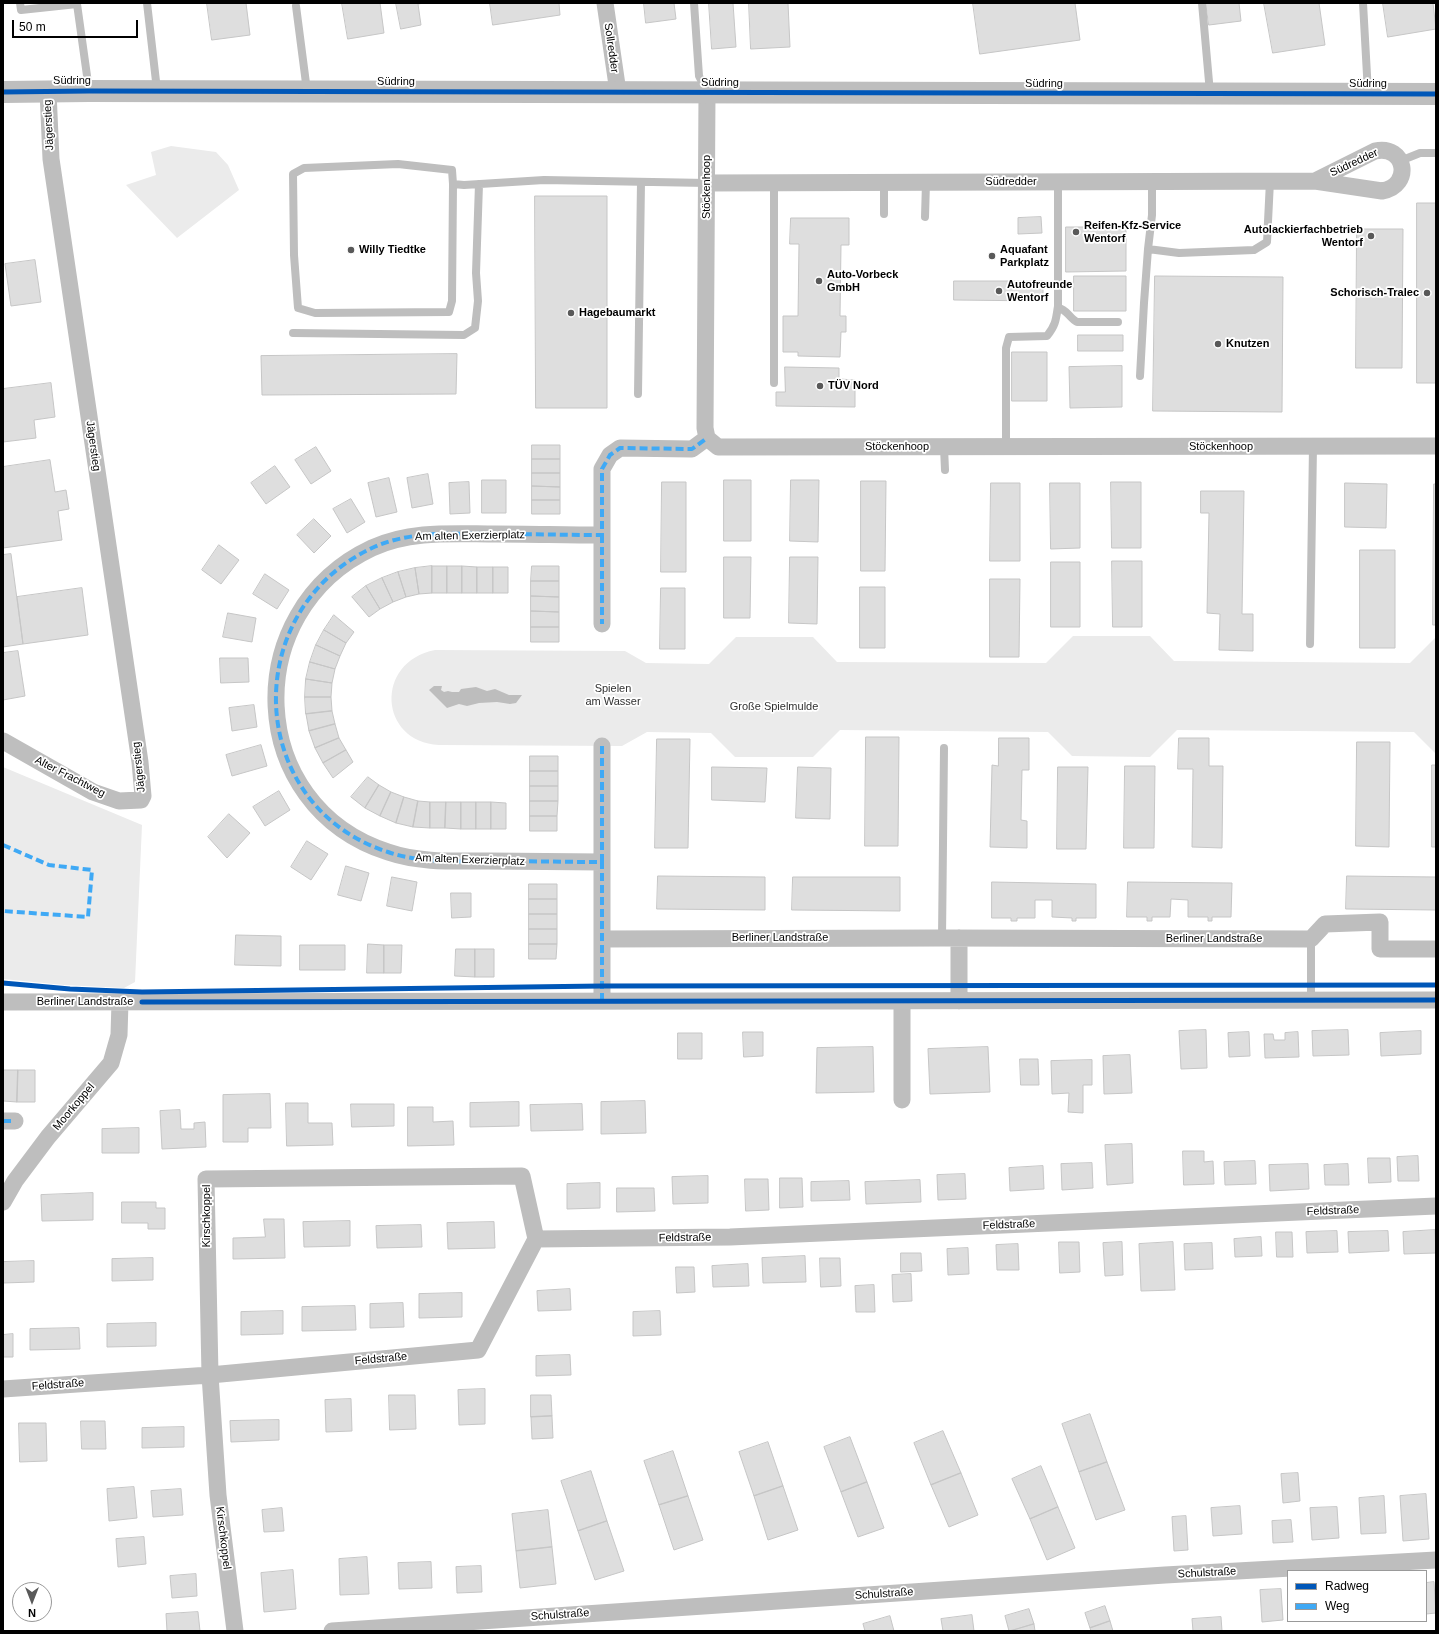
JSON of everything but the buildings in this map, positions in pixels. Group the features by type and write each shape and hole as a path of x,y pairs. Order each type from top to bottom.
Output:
{"main road":[{"name":"Südring","path":"3,89 48,91 1436,94"}],"street":[{"name":"Sollredder","path":"605,3 618,92"},
{"name":"Jägerstieg","path":"48,91 51,159 140,762 143,785 143,796 141,800"},
{"name":"Stöckenhoop","path":"707,93 705,428 707,438 718,447 1006,448 1436,446"},
{"name":"Südredder","path":"707,183 1315,181 1378,191 1394,187 1401,178 1402,172 1400,161 1396,155 1391,151 1380,150 1375,151 1315,181"},
{"path":"602,624 602,469 610,455 620,448 692,449 707,438"},
{"name":"Am alten Exerzierplatz","path":"602,535 423,535 406,537 374,548 344,565 330,575 318,587 298,615 286,640 279,662 275,696 276,713 283,747 289,763 303,788 317,806 329,818 356,838 371,846 404,857 438,861 602,862"},
{"name":"Alter Frachtweg","path":"3,741 93,792 119,801 141,800"},
{"path":"602,746 602,1001"},
{"path":"1310,939 1325,924 1380,922 1380,948 1436,948"},
{"path":"959,938 959,1001"},
{"name":"Berliner Landstraße","path":"602,939 1310,939"},
{"name":"Berliner Landstraße","path":"3,1002 1436,1000"},
{"path":"902,1001 902,1100"},
{"name":"Moorkoppel","path":"3,1202 15,1181 48,1138 111,1063 119,1035 120,1002"},
{"name":"Kirschkoppel","path":"235,1631 218,1495 210,1376 206,1179 522,1176 536,1239"},
{"name":"Feldstraße","path":"3,1389 210,1376 478,1350 536,1239 730,1237 1436,1206"},
{"name":"Schulstraße","path":"332,1631 1165,1575 1436,1560"}],"lane":[{"path":"20,3 21,10 77,4 89,91"},
{"path":"147,3 157,91"},
{"path":"694,3 699,76 707,93"},
{"path":"1202,3 1210,94"},
{"path":"1363,3 1368,94"},
{"path":"296,6 307,91"},
{"path":"1400,161 1420,153 1436,153"},
{"path":"398,164 452,170 453,184 452,301 449,312 315,313 298,308 294,255 293,174 304,168 398,164"},
{"path":"453,184 544,180 707,183"},
{"path":"1140,376 1148,249 1152,215 1152,181"},
{"path":"1148,249 1179,253 1254,250 1267,242 1270,181"},
{"path":"638,394 641,182"},
{"path":"884,182 884,214"},
{"path":"925,217 926,182"},
{"path":"1006,448 1006,348 1009,337 1046,336 1054,327 1058,308 1058,182"},
{"path":"774,183 774,383"},
{"path":"293,333 464,335 476,328 478,301 476,273 479,184"},
{"path":"1058,308 1062,308 1072,319 1077,322 1118,322"},
{"path":"1310,644 1312,446"},
{"path":"944,447 944,470"},
{"path":"942,938 944,748"},
{"path":"1310,939 1311,1000"}],"green space":[{"path":"171,146 216,152 228,165 239,190 177,238 126,185 156,175 151,152"},
{"path":"1073,636 1150,636 1174,661 1410,663 1436,637 1436,754 1414,732 1177,730 1150,757 1072,756 1048,732 840,730 813,757 735,757 711,733 647,732 622,746 439,745 419,741 404,731 395,717 392,701 394,685 401,669 415,657 435,650 625,651 646,663 709,664 736,637 813,637 837,662 1046,663"},
{"path":"3,767 142,825 135,982 124,988 64,985 3,979"}],"shaded area":[{"path":"434,686 442,686 441,690 444,692 459,692 461,689 476,687 487,691 495,689 509,695 522,695 516,703 479,703 467,706 459,704 447,708 429,690"}],"marked path":[{"path":"602,1001 602,862 425,860 400,856 388,852 341,828 306,794 285,752 276,706 280,660 298,616 328,577 372,548 402,538 433,534 602,535 602,469 610,455 620,448 692,449 707,438"},
{"path":"602,535 602,624"},
{"path":"602,746 602,862"},
{"path":"3,845 49,865 92,870 88,917 3,911"},
{"path":"3,1121 15,1121"}],"cycle path":[{"path":"3,92 1436,94"},
{"path":"3,983 70,989 142,992 602,986 1436,985"},
{"path":"142,1002 1436,1000"}],"place":[{"name":"Reifen-Kfz-Service Wentorf","path":"1076,232"},
{"name":"Autolackierfachbetrieb Wentorf","path":"1371,236"},
{"name":"Willy Tiedtke","path":"351,250"},
{"name":"Aquafant Parkplatz","path":"992,256"},
{"name":"Auto-Vorbeck GmbH","path":"819,281"},
{"name":"Autofreunde Wentorf","path":"999,291"},
{"name":"Schorisch-Tralec","path":"1427,293"},
{"name":"Hagebaumarkt","path":"571,313"},
{"name":"Knutzen","path":"1218,344"},
{"name":"TÜV Nord","path":"820,386"}],"park label":[{"name":"Spielen am Wasser","path":"613,695"},
{"name":"Große Spielmulde","path":"774,707"}]}
